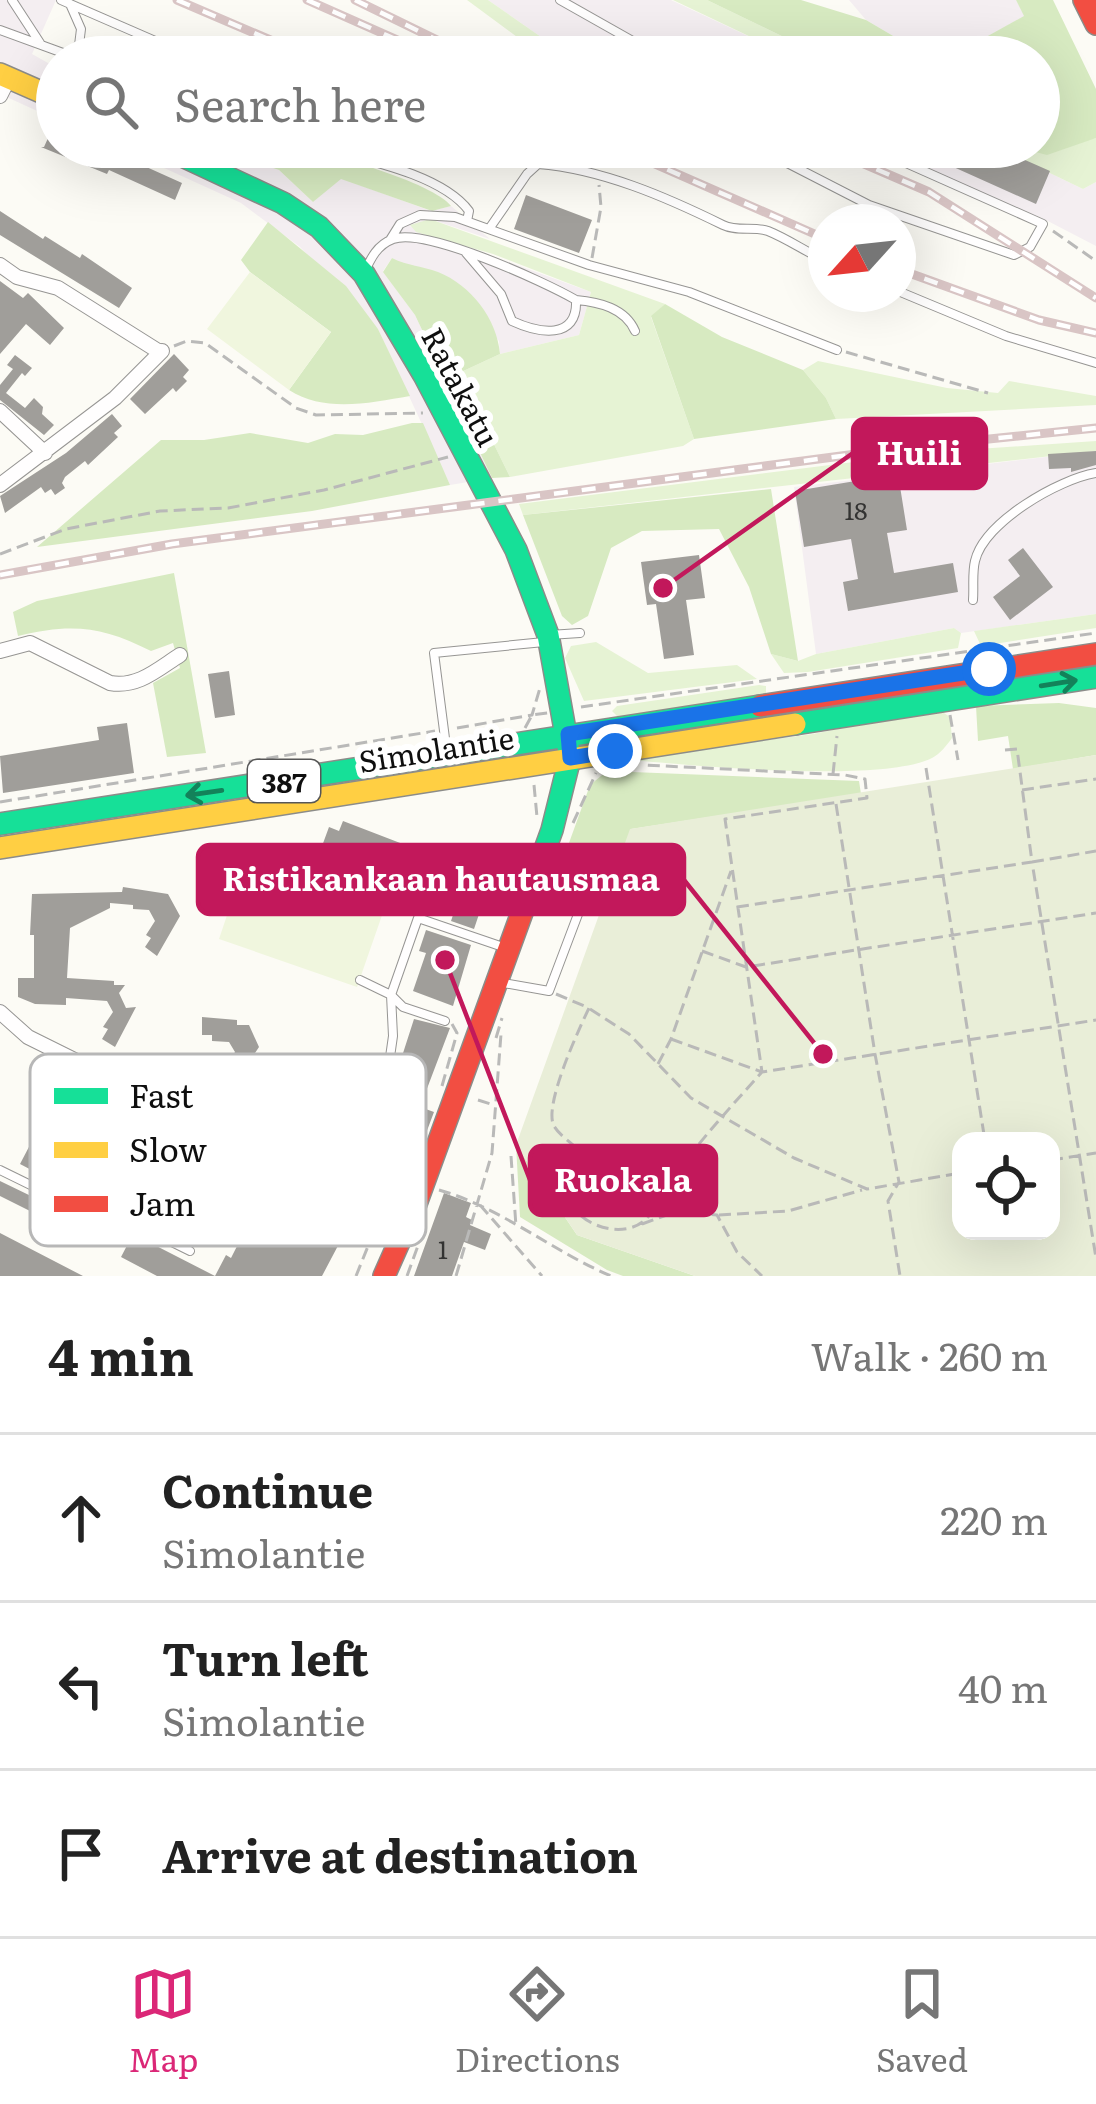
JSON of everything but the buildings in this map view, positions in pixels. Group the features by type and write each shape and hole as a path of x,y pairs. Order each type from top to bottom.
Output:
{"main road":[{"path":"1084,0 1096,24"},
{"path":"3,83 36,93"},
{"name":"Ratakatu","path":"197,168 283,203 319,227 364,274 424,375 516,550 548,638 565,711 570,758 552,830 426,1171"},
{"name":"Simolantie","path":"0,848 529,753 568,734 1096,654"},
{"name":"Simolantie","path":"0,824 447,755 529,753 570,758 1096,677"},
{"name":"Ratakatu","path":"384,1276 397,1246"}],"street":[{"path":"0,265 17,277 58,288 160,351 115,398 0,485"},
{"path":"0,411 46,453"},
{"path":"0,651 30,643 124,685 140,681 180,655"},
{"path":"0,1012 28,1037 62,1054"}],"lane":[{"path":"12,0 36,37"},
{"path":"560,0 624,36"},
{"path":"66,2 80,36"},
{"path":"66,2 144,36"},
{"path":"0,30 36,42"},
{"path":"390,168 417,176 460,199 469,211 467,221"},
{"path":"489,229 534,168"},
{"path":"558,168 641,189 725,227 766,229 808,251"},
{"path":"797,168 869,205 986,248 1014,255 1030,247 1043,224 917,168"},
{"path":"364,274 373,253 400,224 420,215 467,221 589,265 689,292 837,350"},
{"path":"390,240 409,235 466,253 576,300 620,312 635,331"},
{"path":"466,253 501,294 512,321 530,329 552,332 568,327 577,314 576,300"},
{"path":"916,298 1006,336 1096,363"},
{"path":"973,600 975,559 986,540 1044,490 1096,473"},
{"path":"447,755 434,652 580,633"},
{"path":"496,981 549,991 580,909 529,889"},
{"path":"390,1054 391,995 418,918 508,948"},
{"path":"360,980 391,995 403,1007 445,1021"},
{"path":"0,1170 30,1185"},
{"path":"180,1246 190,1251"}],"path":[{"path":"589,265 602,207 593,175"},
{"path":"1043,224 1096,261"},
{"path":"160,351 187,341 205,343 296,408 316,415 431,414"},
{"path":"837,350 988,393"},
{"path":"0,554 66,529 160,511 267,501 452,456"},
{"path":"0,802 532,715 1096,633"},
{"path":"538,830 524,724 532,715 541,685"},
{"path":"832,775 837,734"},
{"path":"1005,750 1017,749 1096,1258"},
{"path":"926,767 984,1132"},
{"path":"629,1228 644,1220 686,1160 762,1072 725,820 867,798 865,779"},
{"path":"1022,790 1096,779"},
{"path":"836,802 874,1054 899,1182 888,1202 900,1276"},
{"path":"737,908 1096,851"},
{"path":"658,1064 731,869"},
{"path":"702,951 746,967 1096,913"},
{"path":"549,991 589,1008 629,1034 691,1097 722,1118 866,1189"},
{"path":"589,1008 556,1092 552,1115 554,1126 581,1152 568,1172 566,1191 574,1210 592,1225 629,1228 678,1211 717,1215 788,1211 866,1189 952,1174"},
{"path":"671,1039 762,1072 1096,1020"},
{"path":"445,1021 457,1033 439,1084 446,1088 469,1024"},
{"path":"456,1276 492,1153 501,1026"},
{"path":"478,1100 497,1107"},
{"path":"1060,1159 1096,1154"},
{"path":"511,1156 517,1228"},
{"path":"438,1190 476,1200 517,1228 610,1276"},
{"path":"476,1200 542,1276"},
{"path":"717,1215 737,1252 762,1276"},
{"path":"356,1276 369,1246"}],"shaded area":[{"path":"0,0 56,0 36,36 32,54 36,56 36,110 0,94"},
{"path":"488,0 671,0 748,36 540,36"},
{"path":"849,0 1016,0 1025,16 988,36 893,36 866,20"},
{"path":"164,168 273,168 313,202 340,178 431,211 451,206 490,239 430,219 410,226 591,292 579,335 500,354 499,341 437,272 408,267 392,258 383,271 415,315 492,478 450,485 378,329 300,247 241,203"},
{"path":"917,168 1040,168 1083,189 1096,182 1096,246 1042,218"},
{"path":"1096,451 1096,614 961,633 954,628 816,654 794,487"}],"green space":[{"path":"467,0 488,0 540,36 516,36"},
{"path":"673,0 707,0 782,36 749,36"},
{"path":"707,0 801,0 866,20 893,36 782,36"},
{"path":"1016,0 1053,0 1096,89 1096,138 1060,150 1060,36 988,36 1024,16"},
{"path":"1096,138 1096,182 1083,189 1040,168 1060,168 1060,146"},
{"path":"273,168 373,168 423,188 451,206 432,211 341,179 313,202"},
{"path":"430,219 665,304 651,317 694,439 683,446 510,477 459,373 500,354 579,335 591,292 493,254 416,232 410,225"},
{"path":"268,222 346,286 378,329 410,396 332,404 289,390 331,332 250,272 241,260"},
{"path":"392,258 450,278 488,316 500,354 459,373 510,477 492,478 415,315 383,272"},
{"path":"250,272 331,332 289,390 207,329"},
{"path":"665,304 722,337 803,370 836,419 694,439 651,316"},
{"path":"818,361 947,388 998,393 1009,381 1096,396 1096,405 836,419 803,370"},
{"path":"423,423 450,485 312,511 37,547 161,440 250,433 308,443 335,434 363,435"},
{"path":"1096,441 1096,451 523,515 519,504 934,452"},
{"path":"771,489 798,661 771,654 749,587 719,529 642,531 611,548 588,616 572,625 562,616 523,515"},
{"path":"174,573 206,753 167,757 153,683 180,668 173,643 151,651 117,636 70,628 18,636 13,612 37,601"},
{"path":"1096,614 1096,628 981,646 974,631"},
{"path":"954,628 961,633 958,648 808,672 784,673 771,654 798,661"},
{"path":"596,642 648,673 737,665 757,679 584,701 565,658 571,646"},
{"path":"766,686 766,695 620,719 612,711 617,706"},
{"path":"1059,703 1096,708 1096,755 1013,769 1008,736 978,741 976,706"},
{"path":"938,709 950,717 952,738 935,756 906,766 781,771 621,759 813,734"},
{"path":"1096,755 1096,1276 695,1276 577,1235 516,1145 630,829"},
{"path":"607,771 859,781 861,794 631,829 602,909 553,887 590,785"},
{"path":"248,853 387,901 357,987 219,939"},
{"path":"516,1145 577,1235 695,1276 623,1276 520,1217"}],"railway":[{"path":"177,0 261,36"},
{"path":"307,0 388,36"},
{"path":"355,0 429,36"},
{"path":"664,168 808,231"},
{"path":"874,168 929,192 1096,298"},
{"path":"916,276 1039,320 1096,333"},
{"path":"0,575 172,544 902,448 1096,428"}],"traffic: fast":[{"path":"208,168 283,203 319,227 364,274 424,375 516,550 548,635 570,758 531,888"},
{"path":"795,724 1096,677"},
{"path":"0,824 760,706"}],"traffic: slow":[{"path":"0,74 36,90"},
{"path":"0,848 795,724"}],"traffic: jam":[{"path":"1084,0 1096,24"},
{"path":"760,706 1096,654"},
{"path":"426,1177 531,888"},
{"path":"384,1276 397,1246"}],"place":[{"name":"Huili","path":"663,588"},
{"name":"Ruokala","path":"445,960"},
{"name":"Ristikankaan hautausmaa","path":"823,1054"}],"route":[{"path":"615,751 570,758 568,734 989,669"}]}
